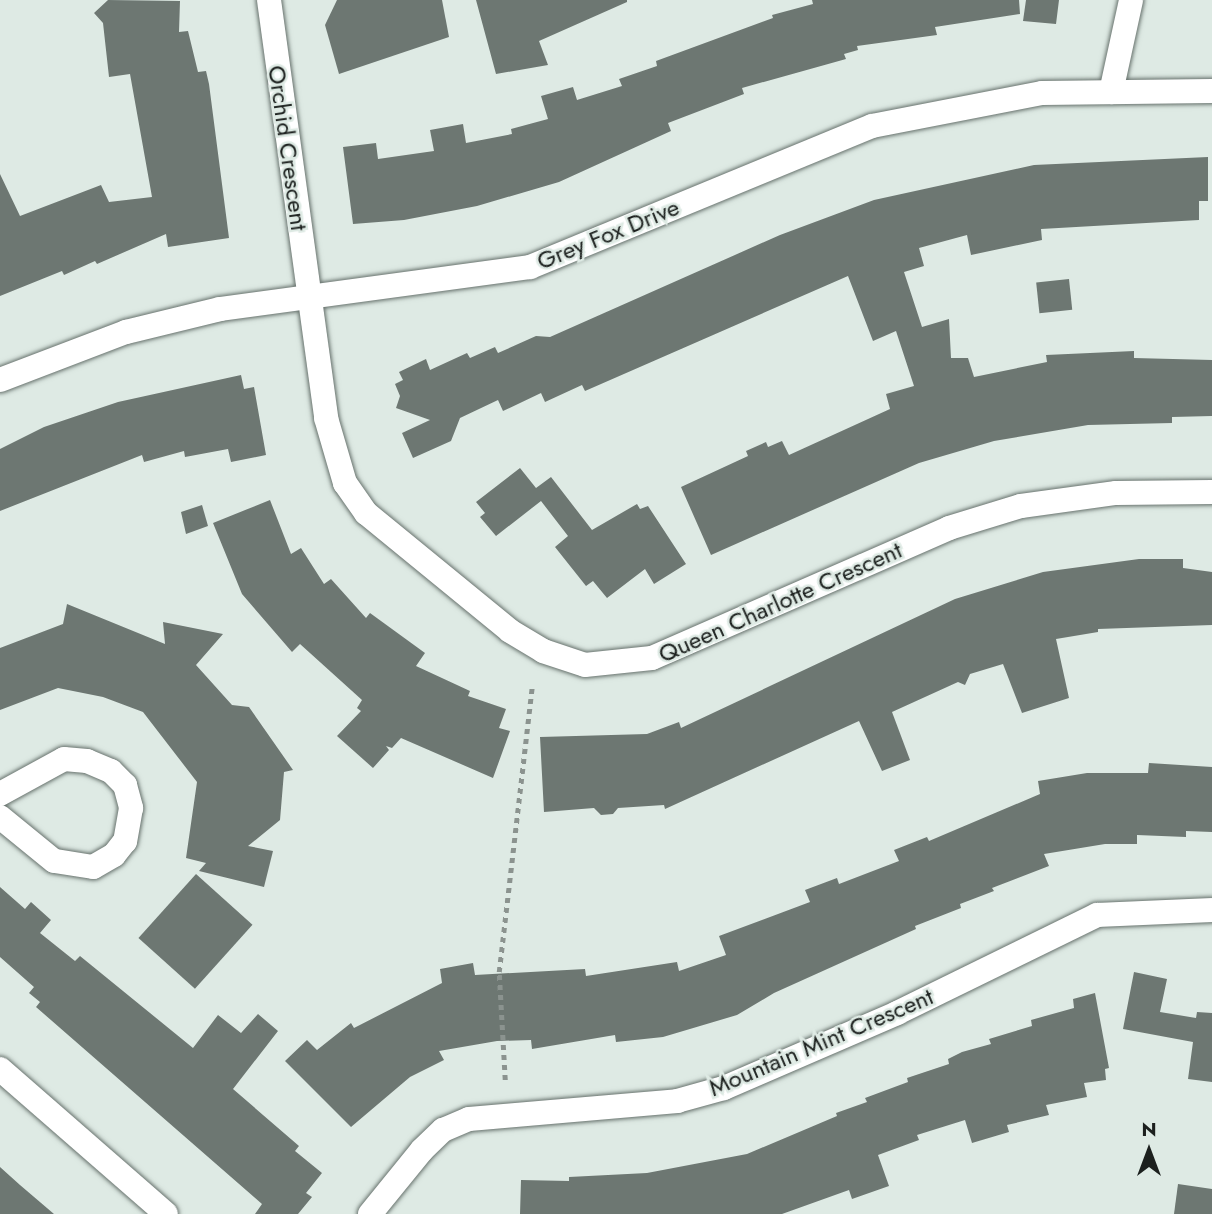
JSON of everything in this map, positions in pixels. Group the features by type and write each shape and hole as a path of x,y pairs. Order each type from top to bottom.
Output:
{"street":[{"name":"Orchid Crescent","path":"269,0 308,295"},
{"path":"1111,92 1131,0"},
{"name":"Grey Fox Drive","path":"0,380 126,332 220,309 308,295 486,276 530,267 872,126 1042,93 1212,91"},
{"name":"Queen Charlotte Crescent","path":"308,295 334,456 345,483 366,513 510,631 543,650 585,665 652,658 949,528 1021,506 1116,493 1212,492"},
{"path":"0,794 64,759 87,761 111,771 125,785 131,808 125,841 114,855 93,867 54,861 0,817"},
{"name":"Mountain Mint Crescent","path":"370,1214 422,1150 443,1130 469,1119 677,1101 724,1088 897,1013 1097,915 1212,910"},
{"path":"0,1069 166,1214"}],"path":[{"path":"505,1080 499,972 532,686"}],"building":[{"path":"108,0 180,1 179,32 188,31 198,72 206,71 209,84 229,238 168,247 166,234 97,264 95,261 64,275 62,271 0,296 0,174 20,216 101,185 109,202 152,197 130,74 109,77 103,23 94,13"},
{"path":"337,0 442,0 449,37 339,74 325,25"},
{"path":"476,0 627,2 539,41 548,65 496,74"},
{"path":"812,0 1019,0 1020,14 935,27 937,35 857,46 858,50 844,54 846,59 742,88 744,94 668,123 671,131 559,182 477,206 404,220 353,224 343,147 376,143 378,159 434,151 430,130 463,124 466,143 512,134 511,129 548,119 541,96 573,87 577,100 622,86 619,79 657,66 656,61 773,18 772,15 813,4"},
{"path":"1026,0 1059,0 1056,24 1023,21"},
{"path":"1208,157 1208,201 1199,201 1199,220 1041,229 1042,240 971,255 967,235 919,248 924,266 904,272 922,327 949,319 951,358 968,358 974,377 1047,362 1046,355 1134,351 1134,358 1212,360 1212,416 1172,417 1172,423 1088,425 994,441 919,463 711,555 681,487 748,456 746,451 766,442 768,447 782,441 789,455 890,409 886,394 914,386 896,331 873,341 848,276 585,391 582,385 545,402 541,393 503,411 498,400 460,418 451,441 413,458 402,433 430,420 396,408 400,396 395,384 403,380 399,372 426,359 430,370 467,353 470,358 495,347 498,353 536,336 550,337 780,235 874,200 1034,165"},
{"path":"1069,279 1072,310 1039,313 1036,282"},
{"path":"241,375 244,389 254,387 266,455 231,462 228,449 185,457 184,451 144,462 142,455 0,511 0,449 44,427 118,402"},
{"path":"520,468 536,488 551,477 592,530 637,504 640,509 648,506 686,564 654,584 645,569 607,598 593,581 586,586 555,547 568,536 541,501 496,536 480,517 485,513 476,502"},
{"path":"270,500 291,554 301,548 324,584 331,579 366,618 370,613 425,653 416,666 470,691 468,696 506,709 499,728 510,731 493,778 401,738 392,748 386,746 389,750 373,768 337,736 361,711 357,708 362,700 300,644 292,652 242,594 213,523"},
{"path":"202,505 208,526 186,534 181,512"},
{"path":"1139,559 1183,559 1183,568 1212,572 1212,625 1098,629 1098,632 1056,639 1069,698 1022,713 1003,664 970,674 965,685 958,682 892,712 910,760 882,771 859,721 665,809 664,805 618,808 613,814 601,815 594,808 544,812 540,737 647,734 679,722 681,728 955,599 1043,572"},
{"path":"67,604 165,644 163,622 223,634 196,665 232,705 249,707 293,770 284,772 280,820 248,846 273,851 264,887 199,871 206,863 186,858 197,782 143,712 103,697 58,688 0,710 0,648 63,624"},
{"path":"1149,763 1212,767 1212,832 1186,831 1186,837 1137,835 1137,844 1105,844 1044,854 1049,866 992,888 994,891 960,904 961,908 915,926 916,929 774,993 737,1015 663,1037 616,1042 615,1035 532,1049 531,1040 497,1041 439,1051 444,1060 410,1077 351,1127 285,1061 307,1040 317,1050 351,1023 354,1028 442,983 440,969 473,963 475,975 585,969 586,976 677,962 679,971 726,955 719,936 810,902 805,890 837,878 839,884 899,861 894,850 927,837 929,841 1040,794 1038,781 1087,773 1148,773"},
{"path":"196,874 252,925 195,989 138,938"},
{"path":"0,887 25,909 31,902 51,920 40,933 75,961 80,956 193,1048 218,1015 241,1033 258,1014 278,1031 233,1089 299,1146 295,1151 322,1173 306,1193 312,1197 298,1214 255,1214 262,1204 36,1007 40,1002 29,993 34,987 0,957"},
{"path":"1134,972 1167,979 1160,1012 1196,1018 1197,1012 1212,1013 1212,1082 1188,1079 1193,1042 1123,1029"},
{"path":"1095,993 1109,1068 1105,1069 1106,1080 1084,1083 1087,1097 1046,1105 1049,1115 1007,1125 1009,1132 972,1143 965,1120 917,1135 919,1140 878,1155 889,1186 852,1199 849,1190 782,1214 520,1214 521,1180 569,1181 569,1177 647,1173 747,1154 837,1116 836,1113 867,1102 865,1098 908,1082 907,1078 949,1064 948,1059 962,1052 991,1044 989,1039 1032,1026 1031,1020 1074,1008 1073,999"},
{"path":"0,1167 20,1185 54,1214 0,1214"},
{"path":"1178,1184 1212,1189 1212,1214 1174,1214"}]}
